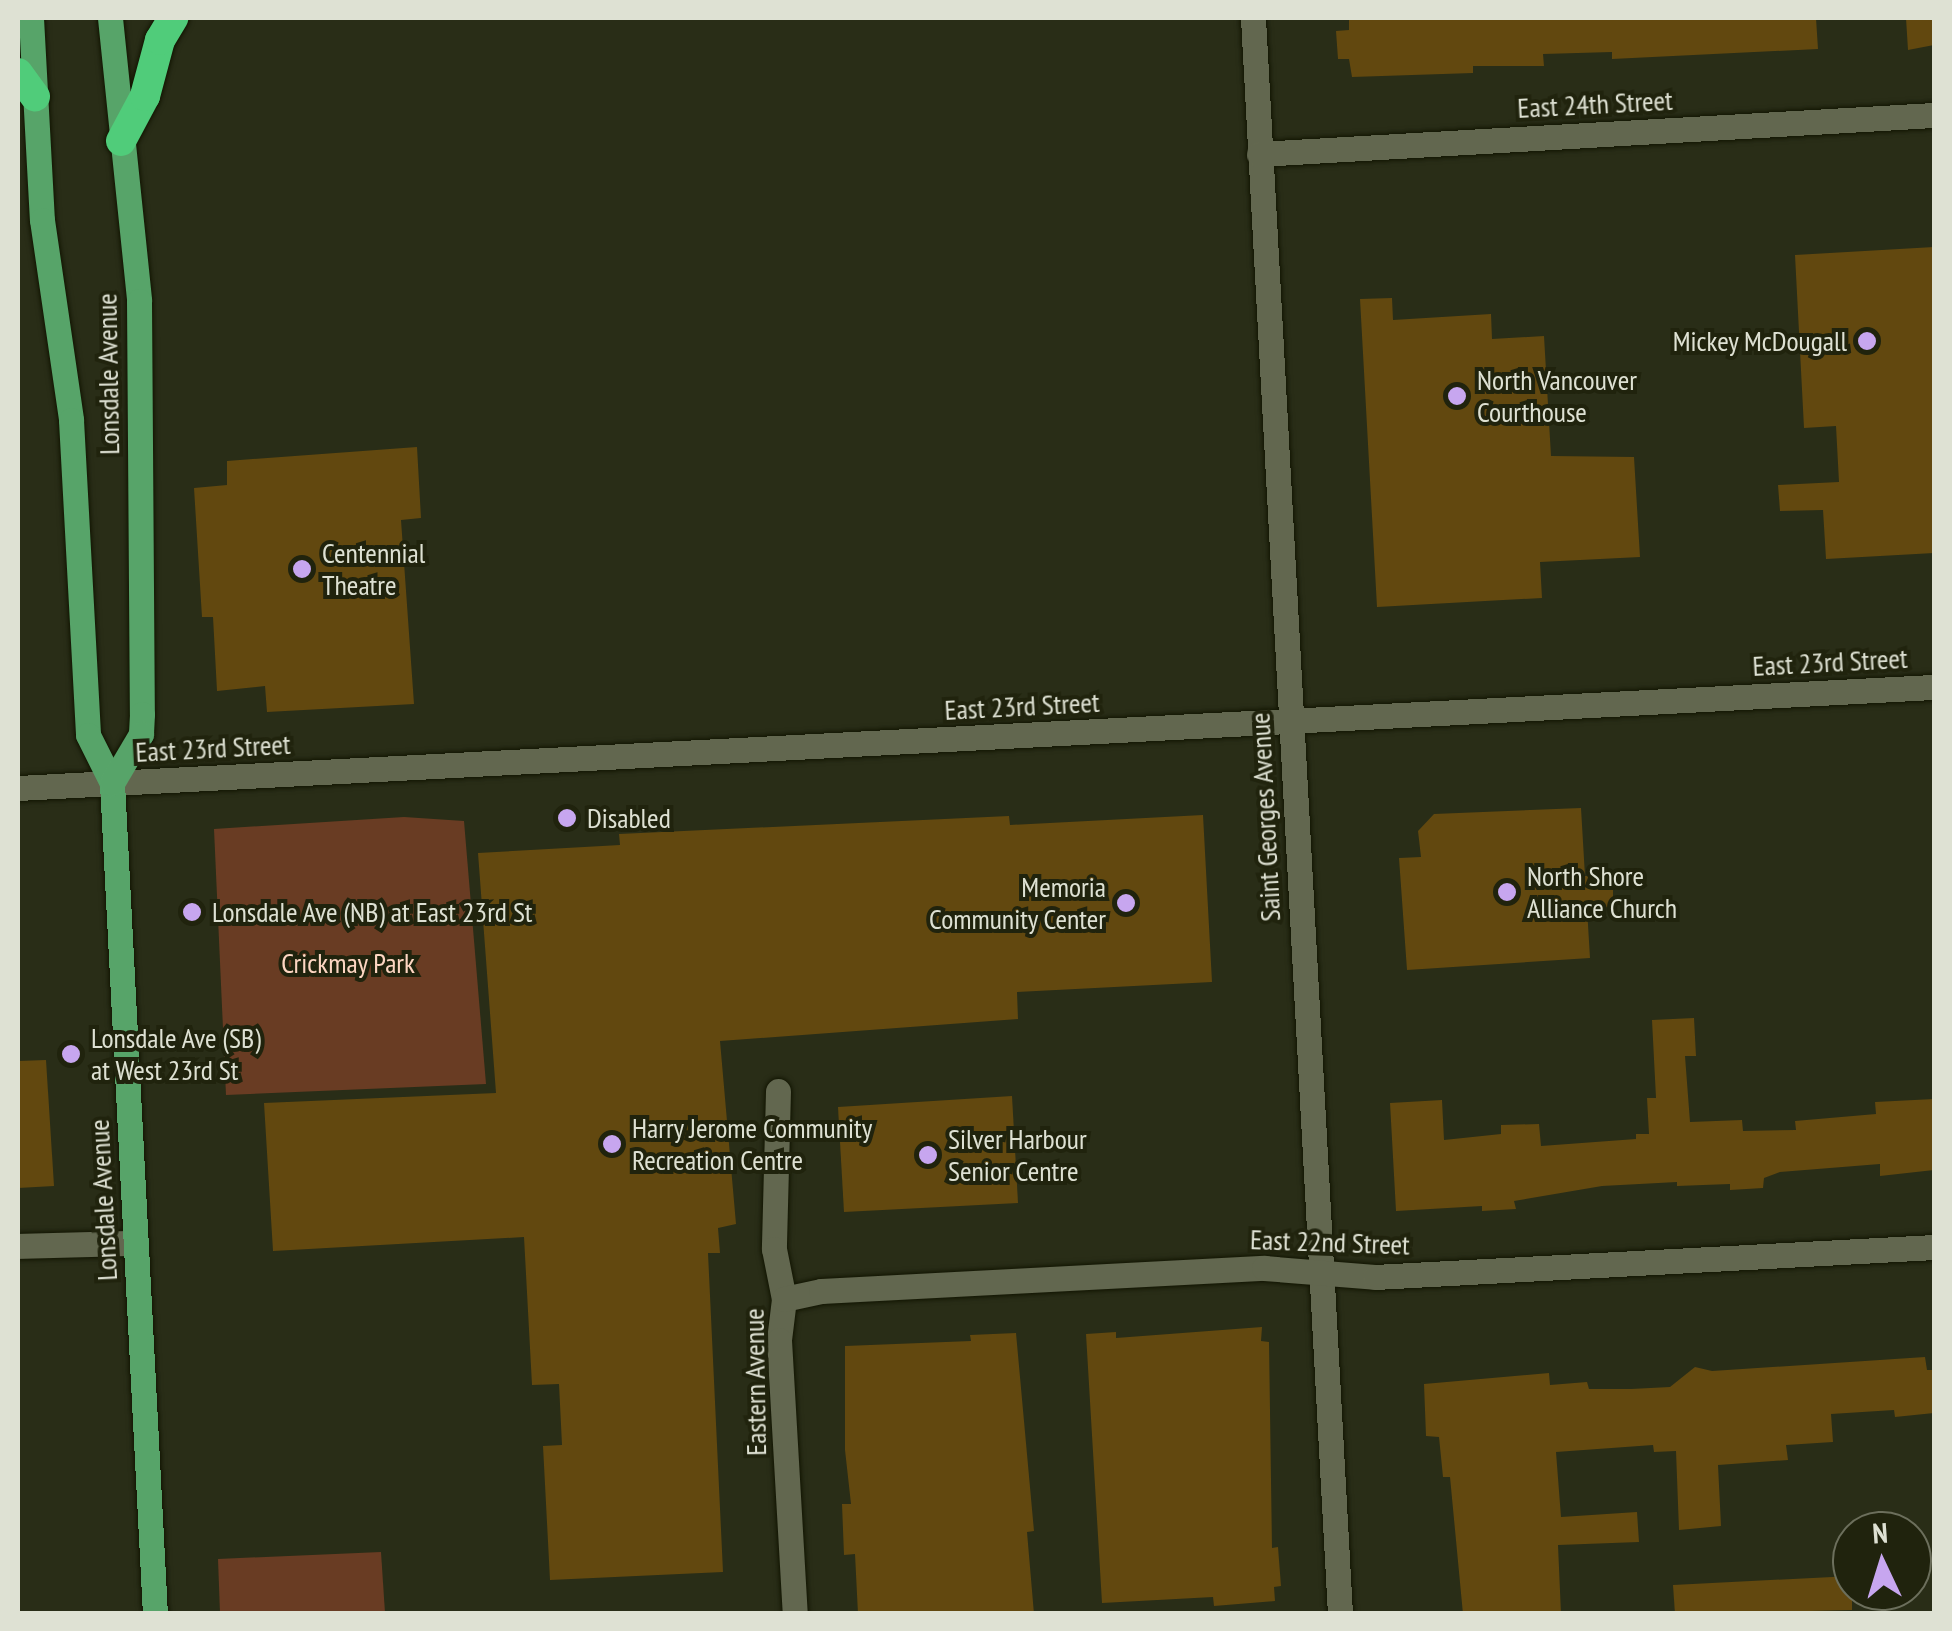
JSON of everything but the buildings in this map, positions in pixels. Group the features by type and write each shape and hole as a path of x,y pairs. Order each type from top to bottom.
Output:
{"highway":[{"path":"121,141 145,96 160,40 173,18"}],"main road":[{"name":"Lonsdale Avenue","path":"31,18 26,84 70,420 88,736 112,783 155,1614"},
{"name":"Lonsdale Avenue","path":"110,18 139,301 142,714 141,734 112,783"}],"street":[{"name":"Saint Georges Avenue","path":"1252,18 1340,1614"},
{"name":"East 24th Street","path":"1259,154 1934,115"},
{"name":"East 23rd Street","path":"18,788 1934,687"},
{"name":"Eastern Avenue","path":"778,1091 774,1248 784,1298 779,1340 795,1614"},
{"path":"18,1246 135,1242"},
{"name":"East 22nd Street","path":"784,1298 821,1291 1264,1268 1375,1278 1934,1247"}],"green space":[{"name":"Crickmay Park","path":"404,817 464,821 486,1084 226,1095 214,829"},
{"path":"381,1552 385,1613 220,1613 218,1559"}],"place":[{"name":"Mickey McDougall","path":"1867,341"},
{"name":"North Vancouver Courthouse","path":"1457,396"},
{"name":"Centennial Theatre","path":"302,569"},
{"name":"Disabled","path":"567,818"},
{"name":"North Shore Alliance Church","path":"1507,892"},
{"name":"Memoria Community Center","path":"1126,903"},
{"name":"Lonsdale Ave (NB) at East 23rd St","path":"192,912"},
{"name":"Lonsdale Ave (SB) at West 23rd St","path":"71,1054"},
{"name":"Harry Jerome Community Recreation Centre","path":"612,1144"},
{"name":"Silver Harbour Senior Centre","path":"928,1155"}]}
